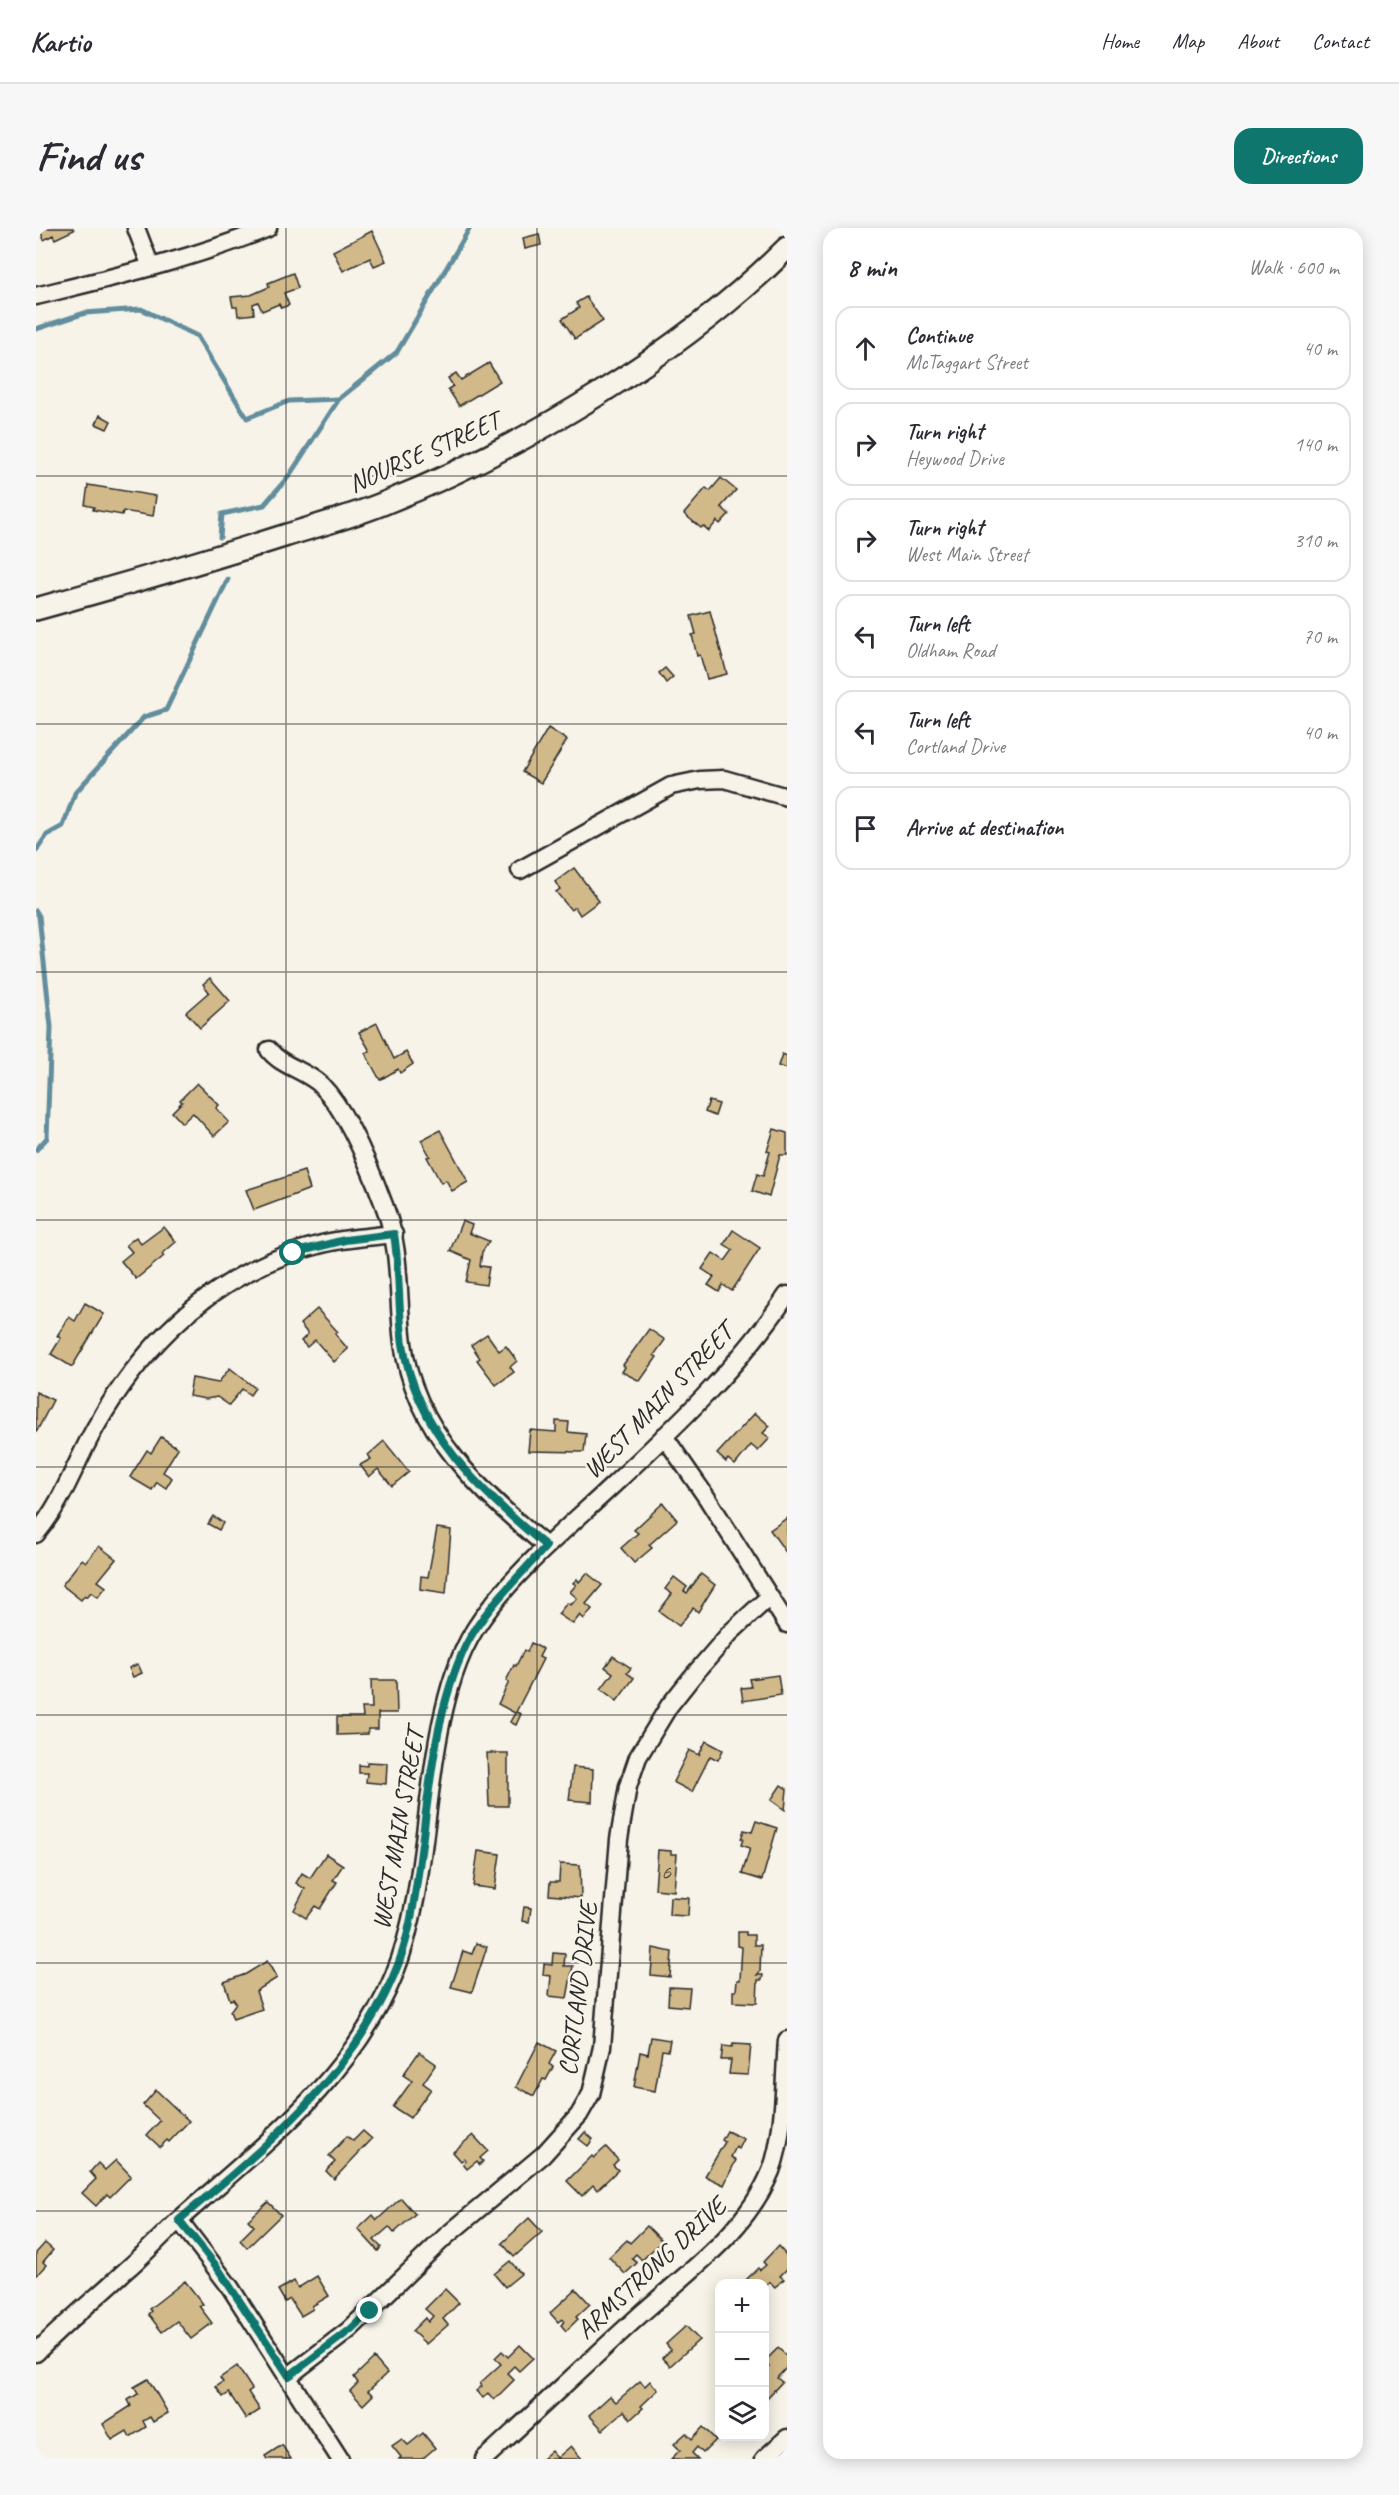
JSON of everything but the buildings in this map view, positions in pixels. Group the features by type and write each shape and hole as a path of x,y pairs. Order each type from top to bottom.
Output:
{"main road":[{"name":"NOURSE STREET","path":"36,609 184,567 338,519 387,502 425,485 544,425 632,371 702,321 787,248"}],"street":[{"path":"136,228 152,267"},
{"path":"36,296 225,246 268,228"},
{"path":"520,870 671,786 700,780 724,779 787,797"},
{"path":"268,1050 275,1058 320,1084 337,1105 374,1180 394,1234 403,1346 412,1382 429,1422 457,1462 546,1546"},
{"path":"36,1534 62,1496 87,1441 114,1398 153,1345 189,1310 239,1278 293,1253 337,1241 394,1234"},
{"name":"WEST MAIN STREET","path":"36,2353 179,2220 233,2174 304,2106 344,2059 376,2012 393,1977 410,1926 435,1756 452,1679 466,1645 480,1622 546,1546 664,1436 751,1343 786,1299"},
{"path":"664,1436 707,1498 787,1624"},
{"name":"CORTLAND DRIVE","path":"289,2376 350,2330 445,2237 543,2155 579,2115 591,2094 602,2047 619,1839 628,1786 638,1757 669,1706 692,1677 730,1633 769,1597"},
{"name":"ARMSTRONG DRIVE","path":"484,2459 703,2259 746,2215 759,2196 772,2168 782,2112 787,2040"},
{"path":"179,2220 217,2267 289,2376 340,2459"},
{"path":"764,2459 787,2438"}],"waterway":[{"path":"220,537 222,514 264,505 289,476 339,399 397,352 470,228"},
{"path":"36,329 85,313 141,309 197,336 247,418 289,401 339,399"},
{"path":"36,851 47,835 63,826 75,793 144,717 166,710 228,579"},
{"path":"36,911 39,916 51,1027 47,1138 36,1150"}],"route":[{"path":"293,1253 321,1244 394,1234 403,1346 410,1374 429,1422 457,1462 546,1546 475,1629 452,1679 435,1756 410,1926 400,1960 376,2012 356,2044 289,2121 233,2174 179,2220 217,2267 289,2376 350,2330 370,2311"}]}
